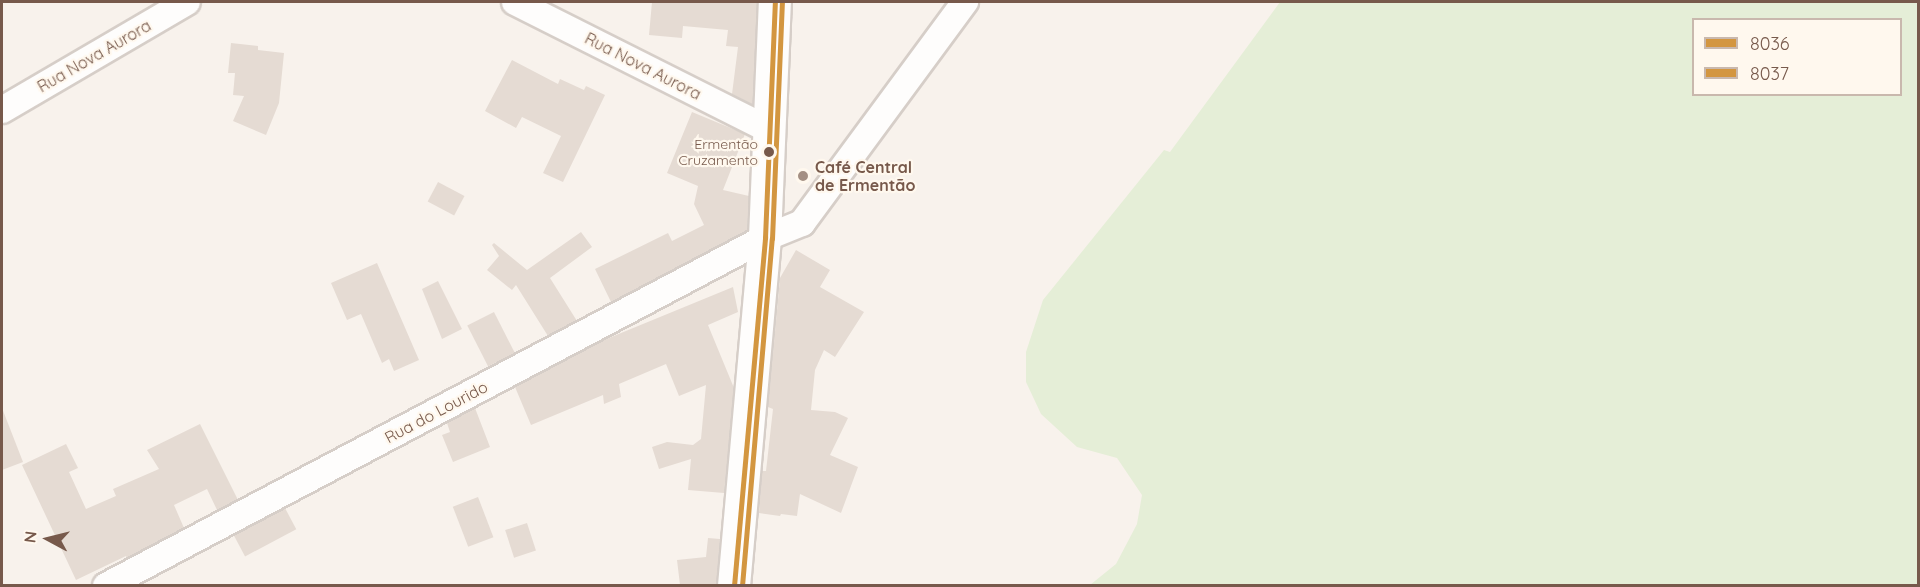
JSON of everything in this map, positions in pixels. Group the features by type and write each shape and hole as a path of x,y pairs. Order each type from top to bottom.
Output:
{"street":[{"name":"Rua Nova Aurora","path":"2,110 187,2"},
{"name":"Rua Nova Aurora","path":"515,2 770,130"},
{"path":"734,585 765,238 775,2"},
{"name":"Rua do Lourido","path":"106,585 765,238 802,223 965,2"}],"green space":[{"path":"1280,2 1918,2 1918,585 1090,585 1116,564 1137,524 1142,495 1117,458 1077,447 1041,414 1026,382 1026,352 1043,300 1164,150 1170,152"}],"building":[{"path":"652,2 757,2 753,105 732,94 738,47 726,46 728,30 683,26 682,38 649,35"},
{"path":"231,43 258,46 258,50 284,53 279,103 266,135 233,121 244,96 233,95 235,73 228,73"},
{"path":"512,60 558,84 560,79 584,90 586,86 605,95 563,182 543,173 561,136 522,117 516,128 485,111"},
{"path":"692,112 745,134 723,190 749,196 747,231 611,302 595,269 668,233 672,241 704,225 694,204 698,186 667,173"},
{"path":"438,182 464,196 454,216 428,201"},
{"path":"581,232 592,247 550,278 577,321 548,336 516,285 512,290 487,270 499,256 492,245 494,243 527,270"},
{"path":"796,250 830,270 820,287 864,312 835,357 824,350 815,370 811,410 835,412 848,418 830,455 858,467 841,513 800,494 797,516 759,513 762,471 766,471 773,409 768,407 780,278"},
{"path":"377,263 419,360 394,371 389,359 382,363 361,314 347,320 331,283"},
{"path":"438,281 462,329 442,339 422,289"},
{"path":"733,287 738,312 708,325 734,388 724,493 688,490 691,459 659,469 652,447 667,442 693,445 701,439 706,385 679,396 666,364 619,384 621,397 604,404 603,395 531,425 515,387 604,340"},
{"path":"494,312 515,353 488,367 467,326"},
{"path":"2,408 23,462 2,470"},
{"path":"475,408 490,447 453,462 442,435 450,432 447,423"},
{"path":"200,424 238,500 217,510 207,489 174,505 184,528 127,558 126,556 76,580 22,465 66,444 78,468 69,472 86,509 116,496 113,489 159,469 147,450"},
{"path":"478,497 493,537 468,547 453,507"},
{"path":"285,508 296,529 245,556 234,535"},
{"path":"527,523 536,551 514,558 505,530"},
{"path":"708,538 720,539 716,585 680,585 677,560 706,557"}],"transit line":[{"name":"8036","path":"734,586 765,238 775,2"},
{"name":"8037","path":"742,586 772,239 782,2"}],"place":[{"name":"Ermentão Cruzamento","path":"769,152"},
{"name":"Café Central de Ermentão","path":"803,176"}]}
